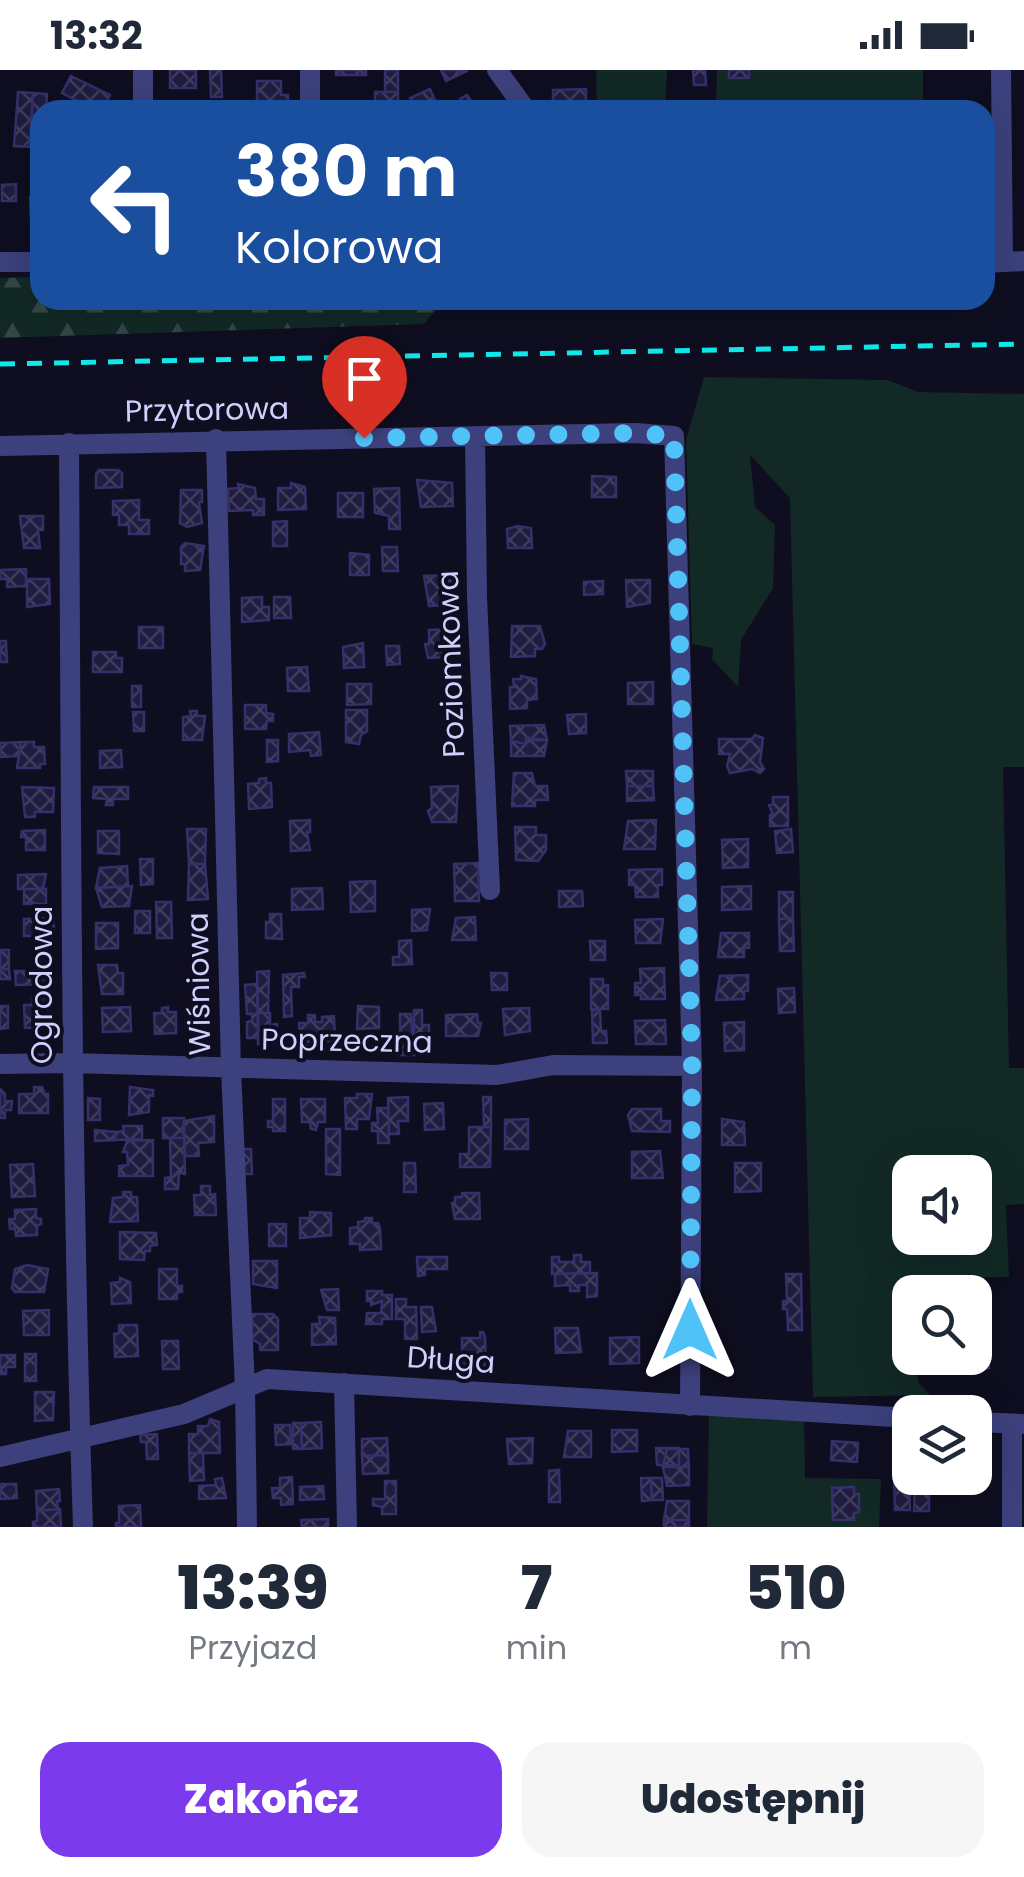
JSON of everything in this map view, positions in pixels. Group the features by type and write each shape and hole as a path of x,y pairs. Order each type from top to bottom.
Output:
{"street":[{"path":"142,70 143,100"},
{"path":"310,70 310,100"},
{"path":"497,70 519,100"},
{"path":"1001,70 1004,262"},
{"path":"0,262 30,262"},
{"name":"Przytorowa","path":"0,446 636,433 674,436 692,1066"},
{"name":"Poziomkowa","path":"475,436 477,597 490,890"},
{"name":"Wiśniowa","path":"216,440 230,1069 245,1389 246,1527"},
{"name":"Ogrodowa","path":"68,443 72,1063 83,1527"},
{"name":"Poprzeczna","path":"0,1064 497,1075 553,1065 692,1066"},
{"path":"690,1406 692,1066"},
{"name":"Długa","path":"0,1456 184,1414 267,1379 892,1417"},
{"path":"344,1383 347,1527"},
{"path":"992,1423 1018,1424 1012,1527"}],"green space":[{"path":"596,70 667,70 666,100 597,100"},
{"path":"717,70 923,70 923,100 716,100"},
{"path":"30,277 30,310 436,310 424,324 0,338 0,278"},
{"path":"704,377 887,380 918,392 1024,394 1024,767 1003,767 1009,1068 1024,1068 1024,1204 1006,1205 1009,1277 892,1275 892,1375 918,1375 918,1382 930,1395 813,1397 790,498 750,455 755,507 775,525 773,588 741,640 738,687 712,659 713,648 692,644 686,440"},
{"path":"709,1415 804,1419 805,1478 881,1479 879,1527 707,1527"}],"building":[{"path":"170,70 196,70 196,88 170,88"},
{"path":"210,70 221,70 222,97 211,97"},
{"path":"336,70 366,70 366,75 336,75"},
{"path":"385,70 398,70 398,92 385,92"},
{"path":"441,70 467,70 467,71 446,81"},
{"path":"693,70 705,70 706,85 694,85"},
{"path":"729,70 749,70 749,78 729,78"},
{"path":"71,76 110,95 107,100 76,100 62,93"},
{"path":"257,81 281,81 281,95 288,95 288,100 257,100"},
{"path":"430,89 435,100 411,100"},
{"path":"586,89 586,100 553,100 553,90"},
{"path":"18,92 33,93 30,147 14,146"},
{"path":"375,92 398,92 398,100 375,100"},
{"path":"33,93 47,94 47,100 33,100"},
{"path":"16,184 16,201 2,201 2,185"},
{"path":"99,470 118,470 122,473 122,487 96,488"},
{"path":"592,476 616,477 616,497 592,497"},
{"path":"417,480 452,483 453,506 421,507"},
{"path":"291,483 305,487 306,509 278,510 278,488 291,488"},
{"path":"238,484 255,488 256,499 264,499 264,515 253,515 253,510 229,511 228,489 239,488"},
{"path":"399,488 400,529 389,529 389,516 375,513 374,489"},
{"path":"181,490 202,490 202,523 187,527 180,523"},
{"path":"338,493 363,493 363,517 338,517"},
{"path":"139,500 139,520 149,520 149,534 129,534 129,525 119,525 119,515 113,515 113,501"},
{"path":"20,516 43,516 43,530 38,530 40,548 24,548"},
{"path":"287,521 287,546 273,546 273,522"},
{"path":"531,528 532,548 508,548 507,529"},
{"path":"185,543 204,546 200,570 185,571 185,564 181,564 181,547"},
{"path":"382,547 397,547 398,571 383,571"},
{"path":"350,553 369,555 369,575 350,575"},
{"path":"26,569 26,586 7,587 7,579 0,579 0,570"},
{"path":"452,575 454,591 449,593 450,605 429,606 424,576"},
{"path":"27,579 49,579 50,604 27,607"},
{"path":"626,580 650,580 650,603 627,607"},
{"path":"603,581 603,594 584,595 584,582"},
{"path":"262,597 262,607 269,607 269,620 242,622 242,598"},
{"path":"274,597 290,597 291,618 274,618"},
{"path":"512,626 540,626 545,644 542,649 535,649 535,656 511,657"},
{"path":"139,627 163,627 163,648 139,648"},
{"path":"451,629 452,657 428,658 425,644 429,644 429,630"},
{"path":"0,641 6,641 7,662 0,662"},
{"path":"363,643 364,667 344,668 343,647"},
{"path":"386,646 399,646 400,664 387,665"},
{"path":"93,652 116,652 116,658 122,658 122,672 93,672"},
{"path":"307,667 309,691 288,691 287,668"},
{"path":"513,679 536,679 537,699 527,700 527,708 510,709 510,687 514,687"},
{"path":"653,682 653,704 628,704 628,683"},
{"path":"347,684 371,684 371,704 347,705"},
{"path":"132,686 141,686 141,707 132,707"},
{"path":"245,705 266,705 266,713 273,714 273,721 267,721 266,729 245,729"},
{"path":"346,710 367,710 367,731 361,735 359,744 346,742"},
{"path":"190,711 205,716 202,740 183,740 183,717 191,716"},
{"path":"133,712 144,712 144,731 134,731"},
{"path":"586,714 586,733 569,734 567,715"},
{"path":"544,725 547,740 526,738 526,744 511,741 510,726"},
{"path":"319,732 321,755 311,756 310,750 289,752 289,734"},
{"path":"755,735 763,738 760,762 764,769 760,773 752,769 730,773 730,754 719,754 719,739 752,739"},
{"path":"526,738 547,740 544,756 511,756 511,741 526,744"},
{"path":"267,740 278,740 278,761 267,762"},
{"path":"21,742 18,756 0,757 0,743"},
{"path":"21,742 44,747 45,764 40,764 40,768 17,768"},
{"path":"121,750 122,767 100,768 100,751"},
{"path":"626,771 653,771 653,786 627,786"},
{"path":"514,773 532,773 535,786 547,786 548,800 535,800 535,806 512,806"},
{"path":"266,778 266,783 271,783 272,807 249,809 248,784"},
{"path":"458,786 456,822 432,822 428,811 432,808 431,787"},
{"path":"627,786 653,786 654,800 627,801"},
{"path":"22,787 54,788 53,812 35,812 35,817 25,817"},
{"path":"94,787 128,787 128,799 113,799 113,805 106,805 107,799 93,798"},
{"path":"773,797 788,797 788,826 770,826 773,815 769,805 773,804"},
{"path":"310,820 310,850 291,851 290,821"},
{"path":"656,820 655,849 624,849 628,821"},
{"path":"515,827 536,827 536,835 546,835 546,850 538,861 516,860"},
{"path":"187,829 206,829 205,864 189,864"},
{"path":"791,829 793,852 777,853 775,831"},
{"path":"45,830 45,850 26,850 22,831"},
{"path":"98,831 119,831 119,854 98,853"},
{"path":"748,839 748,867 723,868 722,840"},
{"path":"140,859 153,859 153,884 141,885"},
{"path":"478,863 479,901 455,901 454,864"},
{"path":"189,864 205,864 208,899 188,900"},
{"path":"127,866 128,886 96,888 100,868"},
{"path":"662,869 658,897 636,897 635,885 629,885 629,870"},
{"path":"46,874 43,889 18,889 18,875"},
{"path":"375,881 375,911 351,912 350,882"},
{"path":"132,886 129,906 102,907 96,888"},
{"path":"751,886 751,909 722,910 722,887"},
{"path":"322,888 323,909 292,910 292,889"},
{"path":"24,889 46,889 46,904 24,904"},
{"path":"559,891 582,891 583,906 559,907"},
{"path":"779,892 793,892 793,918 779,919"},
{"path":"156,902 171,902 172,938 157,938"},
{"path":"430,909 427,930 412,931 412,910"},
{"path":"135,911 150,911 150,933 135,933"},
{"path":"270,914 281,914 282,939 266,938"},
{"path":"475,917 476,940 452,940 456,918"},
{"path":"53,918 54,930 37,930 37,936 24,936 24,919"},
{"path":"793,918 794,951 780,951 779,919"},
{"path":"663,919 660,943 636,943 635,920"},
{"path":"96,923 118,923 118,948 96,949"},
{"path":"721,933 749,933 749,948 744,948 744,957 718,957"},
{"path":"411,940 412,964 393,965 393,957 399,957 399,941"},
{"path":"590,941 605,941 605,960 591,960"},
{"path":"0,950 9,950 9,969 0,969"},
{"path":"98,965 117,965 118,973 123,973 123,994 102,994"},
{"path":"664,968 665,999 641,999 641,995 635,995 635,983 641,983 640,969"},
{"path":"0,969 9,969 10,979 0,979"},
{"path":"15,971 46,971 46,984 16,985"},
{"path":"269,971 268,1013 258,1013 257,972"},
{"path":"304,973 305,977 299,977 299,987 291,987 292,1016 284,1017 283,975"},
{"path":"491,973 507,973 507,990 492,990"},
{"path":"748,975 744,999 716,1000 720,976"},
{"path":"591,979 603,979 603,986 608,985 608,1009 591,1009"},
{"path":"257,984 258,1038 247,1038 247,1022 252,1021 252,1014 247,1014 245,985"},
{"path":"794,988 795,1012 779,1013 778,989"},
{"path":"47,997 48,1027 25,1028 24,1005 32,1005 32,998"},
{"path":"0,1006 8,1006 8,1028 0,1029"},
{"path":"358,1006 379,1007 379,1028 357,1029"},
{"path":"130,1007 131,1031 103,1032 102,1008"},
{"path":"168,1007 168,1012 176,1012 176,1033 155,1034 154,1013 162,1013 162,1008"},
{"path":"529,1008 530,1031 505,1035 503,1009"},
{"path":"414,1010 422,1010 422,1025 429,1025 429,1036 414,1037"},
{"path":"592,1010 600,1010 601,1031 606,1031 607,1043 593,1043"},
{"path":"258,1013 270,1013 270,1025 277,1024 277,1043 258,1044"},
{"path":"400,1014 411,1014 414,1055 400,1055"},
{"path":"477,1014 481,1023 478,1036 446,1036 446,1015"},
{"path":"308,1015 315,1015 315,1022 334,1016 335,1041 300,1042 299,1023 308,1023"},
{"path":"665,1020 666,1044 636,1044 635,1021"},
{"path":"744,1022 744,1050 725,1051 724,1023"},
{"path":"34,1087 42,1087 48,1094 48,1113 19,1113 19,1094 34,1094"},
{"path":"130,1087 153,1090 153,1096 149,1095 149,1112 129,1115"},
{"path":"0,1089 5,1101 12,1101 11,1110 5,1110 5,1118 0,1118"},
{"path":"357,1094 372,1094 369,1119 357,1119 357,1129 346,1129 345,1098 357,1098"},
{"path":"408,1097 408,1121 398,1121 399,1134 389,1134 388,1098"},
{"path":"483,1097 491,1097 491,1127 484,1127"},
{"path":"88,1098 100,1099 100,1120 88,1120"},
{"path":"273,1099 285,1099 285,1131 268,1127 268,1121 273,1121"},
{"path":"301,1099 325,1099 325,1122 318,1122 316,1130 311,1129 310,1122 302,1122"},
{"path":"443,1103 444,1129 425,1130 424,1104"},
{"path":"377,1108 388,1108 389,1143 378,1143 378,1131 372,1131 372,1123 378,1123"},
{"path":"632,1109 661,1109 661,1121 670,1121 670,1132 632,1131 628,1115"},
{"path":"214,1116 214,1142 198,1143 199,1156 185,1156 184,1121"},
{"path":"163,1118 184,1118 184,1138 163,1138"},
{"path":"528,1119 528,1149 505,1149 505,1120"},
{"path":"722,1119 744,1122 745,1145 722,1145"},
{"path":"123,1126 142,1126 142,1139 115,1140 115,1132 124,1131"},
{"path":"469,1127 491,1127 490,1167 460,1167 460,1154 469,1154"},
{"path":"326,1129 340,1129 340,1175 326,1174"},
{"path":"95,1130 115,1132 115,1140 95,1141"},
{"path":"170,1138 184,1138 185,1174 179,1173 178,1189 165,1189 165,1178 171,1177"},
{"path":"153,1140 153,1176 119,1176 119,1166 128,1165 127,1152 123,1152 127,1141"},
{"path":"240,1149 251,1149 252,1174 240,1174"},
{"path":"660,1151 663,1178 632,1178 632,1152"},
{"path":"404,1163 415,1163 416,1192 404,1192"},
{"path":"735,1163 761,1163 761,1191 735,1192"},
{"path":"33,1164 35,1196 12,1197 10,1165"},
{"path":"201,1186 210,1186 210,1195 215,1194 216,1215 195,1215 194,1195 201,1195"},
{"path":"123,1192 137,1197 138,1221 110,1222 113,1198 123,1197"},
{"path":"462,1193 479,1193 480,1219 455,1219 452,1203"},
{"path":"36,1209 36,1218 41,1219 37,1235 16,1236 9,1219 15,1219 15,1210"},
{"path":"310,1212 331,1213 331,1235 300,1238 300,1218 310,1218"},
{"path":"365,1218 378,1223 381,1249 360,1250 360,1244 350,1244 350,1228 358,1227 358,1222"},
{"path":"269,1224 286,1224 286,1246 269,1246"},
{"path":"120,1232 156,1233 157,1245 145,1251 144,1260 120,1259"},
{"path":"574,1255 581,1255 581,1262 590,1262 590,1273 552,1274 552,1257 559,1257 559,1262 574,1262"},
{"path":"417,1257 447,1257 447,1269 425,1269 425,1275 418,1276"},
{"path":"253,1261 277,1261 277,1288 253,1284"},
{"path":"27,1265 48,1269 44,1292 15,1292 12,1288 15,1269"},
{"path":"159,1269 177,1269 177,1286 182,1286 182,1292 177,1292 177,1299 159,1299"},
{"path":"597,1273 597,1296 587,1297 587,1285 579,1285 579,1291 570,1291 570,1285 555,1286 555,1274"},
{"path":"786,1274 801,1274 802,1330 788,1330 787,1309 783,1309 783,1301 787,1301"},
{"path":"120,1278 130,1282 131,1303 112,1304 111,1283 120,1282"},
{"path":"338,1289 339,1310 327,1310 321,1290"},
{"path":"367,1291 392,1295 392,1319 382,1319 382,1324 366,1324 367,1313 381,1313 382,1301 371,1305"},
{"path":"396,1299 406,1299 406,1307 416,1307 417,1339 405,1339 405,1319 396,1319"},
{"path":"421,1307 432,1307 436,1331 422,1332"},
{"path":"49,1310 49,1335 24,1335 23,1311"},
{"path":"252,1314 273,1314 278,1319 278,1350 260,1350 260,1344 252,1339"},
{"path":"319,1317 335,1318 336,1344 312,1345 312,1324 320,1324"},
{"path":"119,1325 137,1325 138,1356 115,1357 114,1334 119,1333"},
{"path":"555,1328 578,1328 581,1352 556,1353"},
{"path":"480,1332 485,1337 486,1373 462,1373 462,1338 480,1338"},
{"path":"639,1337 639,1363 610,1364 610,1338"},
{"path":"162,1341 178,1341 179,1369 163,1369"},
{"path":"25,1354 36,1354 36,1381 25,1381"},
{"path":"0,1355 15,1355 15,1367 6,1367 6,1374 0,1374"},
{"path":"35,1392 54,1392 53,1420 35,1421"},
{"path":"210,1419 219,1422 220,1453 189,1453 189,1434 198,1434 198,1426 208,1426"},
{"path":"321,1422 322,1448 302,1449 301,1423"},
{"path":"293,1423 301,1423 302,1449 293,1449"},
{"path":"275,1425 290,1425 291,1444 276,1445"},
{"path":"612,1430 637,1430 637,1451 612,1452"},
{"path":"568,1431 591,1431 591,1457 564,1457"},
{"path":"157,1434 158,1459 147,1459 146,1442 141,1442 140,1435"},
{"path":"387,1438 388,1455 362,1456 362,1439"},
{"path":"533,1438 532,1463 509,1464 507,1439"},
{"path":"832,1441 858,1443 857,1462 831,1460"},
{"path":"656,1448 679,1448 679,1465 657,1465"},
{"path":"667,1449 688,1449 689,1467 663,1467"},
{"path":"189,1453 203,1453 204,1480 190,1481"},
{"path":"388,1455 388,1473 363,1474 362,1456"},
{"path":"663,1467 689,1467 689,1485 667,1486"},
{"path":"559,1470 560,1502 549,1502 549,1471"},
{"path":"292,1477 293,1504 281,1505 281,1498 273,1498 272,1488 280,1488 280,1478"},
{"path":"222,1478 226,1498 199,1499 199,1486 216,1485 215,1479"},
{"path":"641,1478 651,1478 652,1500 642,1501"},
{"path":"651,1478 662,1478 663,1500 652,1500"},
{"path":"385,1481 396,1481 396,1514 382,1514 382,1507 373,1505 373,1499 385,1499"},
{"path":"0,1484 16,1484 17,1498 0,1499"},
{"path":"323,1486 324,1499 300,1500 300,1487"},
{"path":"854,1487 854,1494 859,1494 859,1512 854,1513 854,1520 833,1520 832,1488"},
{"path":"59,1489 60,1509 37,1511 36,1491"},
{"path":"895,1495 910,1495 910,1510 895,1510"},
{"path":"914,1495 929,1495 929,1511 914,1511"},
{"path":"667,1501 689,1501 689,1520 664,1520"},
{"path":"140,1505 141,1527 116,1527 119,1506"},
{"path":"60,1509 61,1527 33,1527 37,1511"},
{"path":"328,1519 328,1527 302,1527 301,1520"},
{"path":"664,1520 689,1520 689,1527 664,1527"}],"railway":[{"path":"0,364 1024,344"}],"route":[{"path":"364,438 636,433 674,436 692,1066 690,1330"}]}
